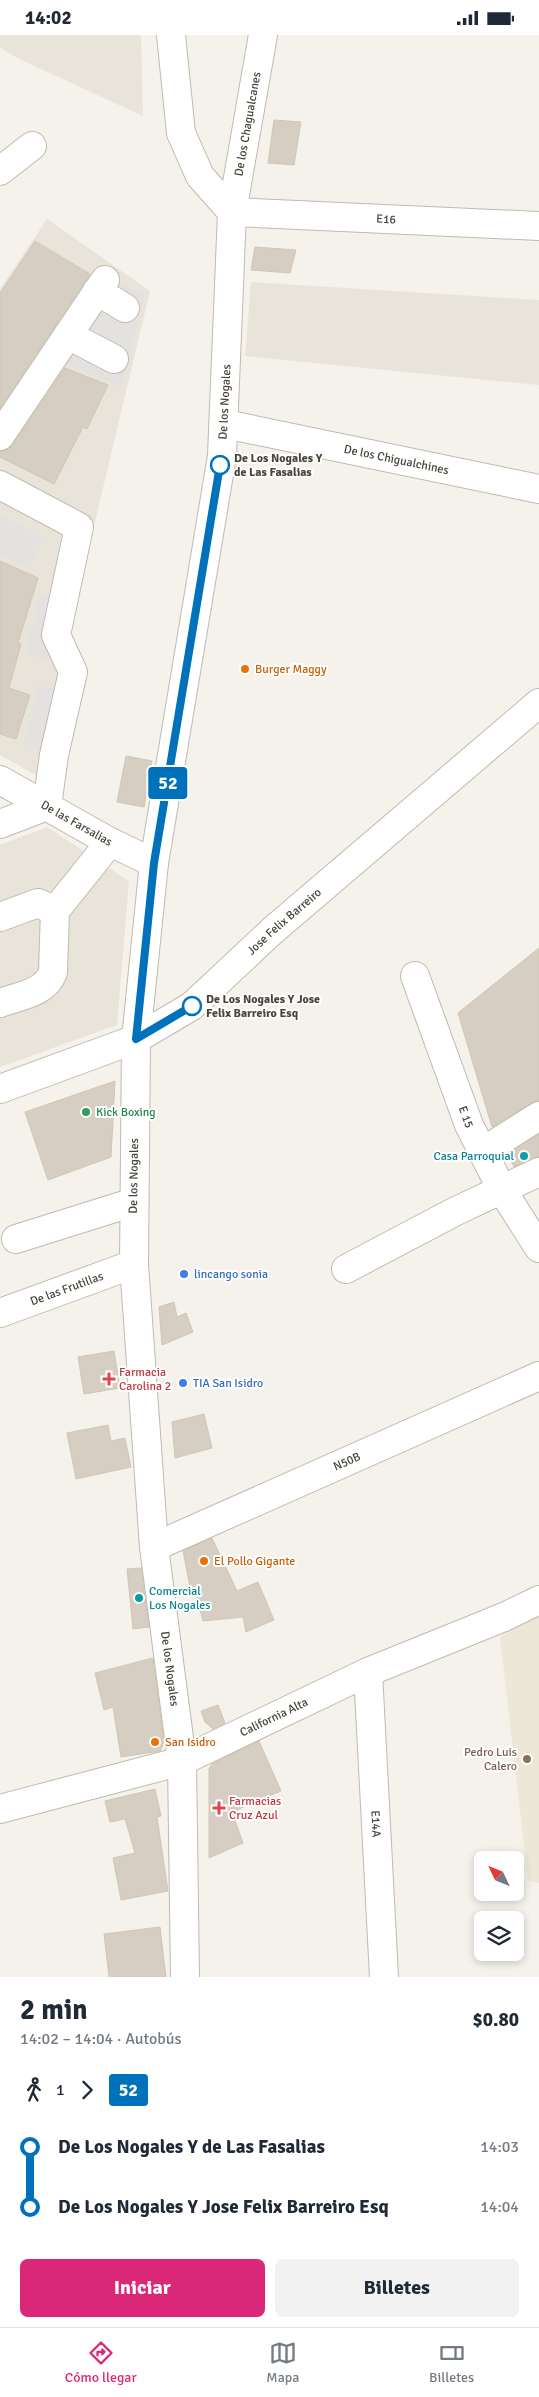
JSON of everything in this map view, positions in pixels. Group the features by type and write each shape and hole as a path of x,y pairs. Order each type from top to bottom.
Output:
{"street":[{"path":"171,35 181,133 200,177 232,212"},
{"name":"De los Chagualcanes","path":"232,212 263,35"},
{"path":"0,171 32,146"},
{"name":"E16","path":"232,212 539,226"},
{"name":"De los Nogales","path":"185,1977 182,1761 154,1547 134,1265 136,1039 154,863 222,456 225,424 232,212"},
{"path":"0,436 101,285 125,308"},
{"path":"68,335 114,359"},
{"name":"De los Chigualchines","path":"225,424 539,489"},
{"path":"0,485 78,534"},
{"path":"0,502 78,534"},
{"path":"0,823 47,806 54,755 73,672 56,635 78,534"},
{"name":"Jose Felix Barreiro","path":"0,1089 136,1039 192,1006 280,925 539,703"},
{"name":"De las Farsalias","path":"0,780 110,842 154,863"},
{"path":"0,1003 43,987 50,981 53,972 55,911 110,842"},
{"path":"0,917 38,903 55,911"},
{"name":"E 15","path":"415,976 469,1125 502,1190 539,1248"},
{"path":"482,1152 539,1116"},
{"path":"346,1269 456,1211 539,1172"},
{"path":"16,1239 134,1202"},
{"name":"De las Frutillas","path":"0,1313 134,1265"},
{"name":"N50B","path":"154,1547 539,1376"},
{"name":"California Alta","path":"0,1809 182,1761 368,1672 504,1617 539,1600"},
{"name":"E14A","path":"368,1672 384,1977"}],"shaded area":[{"path":"0,35 141,35 143,116 17,58 0,47"},
{"path":"47,219 150,291 68,635 59,788 0,755 0,289"},
{"path":"110,279 145,294 122,387 52,359"},
{"path":"251,282 539,300 539,385 245,356"},
{"path":"0,515 43,538 29,568 0,555"},
{"path":"40,595 58,599 55,662 26,654"},
{"path":"38,685 61,690 48,751 24,745"},
{"path":"47,827 129,881 117,1025 0,1067 0,845"},
{"name":"Pedro Luis Calero","path":"539,1614 539,1883 528,1881 500,1637"}],"building":[{"path":"274,120 301,122 294,165 268,163"},
{"path":"35,241 90,274 0,408 0,293"},
{"path":"255,247 296,250 290,273 251,270"},
{"path":"65,368 108,385 87,429 83,427 54,484 0,457 0,451 7,450 13,445"},
{"path":"0,561 38,578 18,643 21,644 9,688 30,695 16,739 0,734"},
{"path":"126,756 152,761 144,807 117,802"},
{"path":"539,948 539,1100 492,1127 458,1013"},
{"path":"115,1081 111,1157 48,1180 25,1112"},
{"path":"539,1134 539,1157 514,1167 508,1154"},
{"path":"174,1302 177,1317 186,1313 193,1332 162,1345 159,1307"},
{"path":"114,1351 120,1388 84,1394 78,1357"},
{"path":"204,1414 212,1448 175,1458 172,1422"},
{"path":"108,1425 111,1441 125,1438 131,1467 76,1479 67,1433"},
{"path":"212,1538 237,1591 258,1582 274,1620 246,1632 243,1617 203,1621 194,1586 190,1587 183,1551"},
{"name":"Comercial Los Nogales","path":"141,1568 149,1627 133,1629 127,1569"},
{"path":"153,1658 164,1743 160,1751 121,1757 113,1707 104,1710 95,1673"},
{"path":"218,1705 225,1723 213,1729 205,1722 201,1711"},
{"path":"259,1741 281,1791 232,1812 243,1843 209,1858 209,1769 212,1764"},
{"path":"155,1789 161,1816 157,1817 168,1891 121,1900 113,1858 135,1853 125,1819 110,1822 105,1801"},
{"path":"160,1927 166,1977 109,1977 104,1934"}],"bus line":[{"name":"52","path":"192,1006 136,1039 154,863 220,465"}],"place":[{"name":"De Los Nogales Y de Las Fasalias","path":"220,465"},
{"name":"Burger Maggy","path":"245,669"},
{"name":"De Los Nogales Y Jose Felix Barreiro Esq","path":"192,1006"},
{"name":"Kick Boxing","path":"86,1112"},
{"name":"Casa Parroquial","path":"524,1156"},
{"name":"lincango sonia","path":"184,1274"},
{"name":"Farmacia Carolina 2","path":"109,1379"},
{"name":"TIA San Isidro","path":"183,1383"},
{"name":"El Pollo Gigante","path":"204,1561"},
{"name":"Comercial Los Nogales","path":"139,1598"},
{"name":"San Isidro","path":"155,1742"},
{"name":"Pedro Luis Calero","path":"527,1759"},
{"name":"Farmacias Cruz Azul","path":"219,1808"}]}
